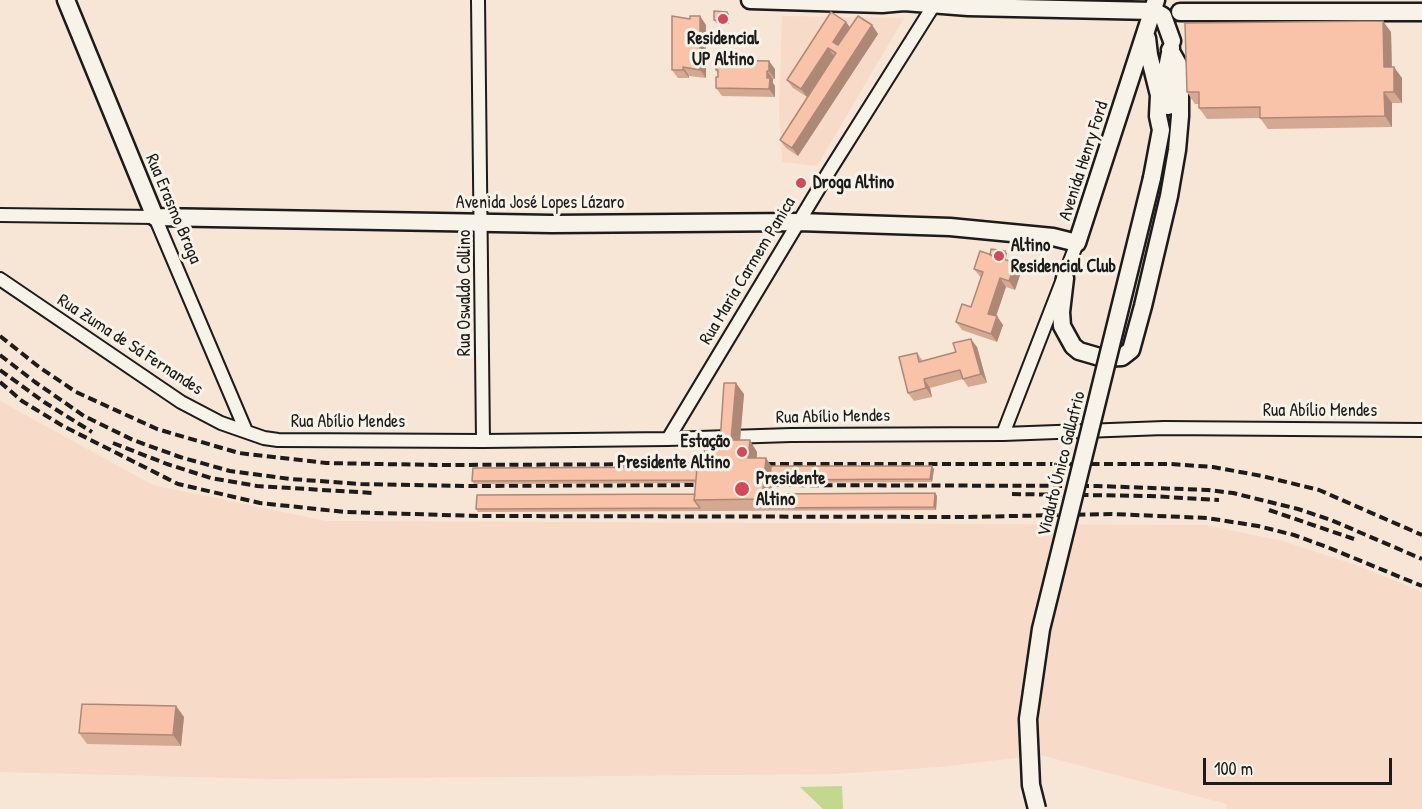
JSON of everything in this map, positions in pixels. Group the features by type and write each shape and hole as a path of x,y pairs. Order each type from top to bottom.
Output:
{"street":[{"name":"Rua Erasmo Braga","path":"66,0 246,431"},
{"name":"Rua Oswaldo Collino","path":"478,0 483,441"},
{"path":"750,0 936,2 1132,12 1151,17 1163,16 1178,64 1180,81 1177,150 1170,196 1131,350 1122,357 1103,358 1079,351 1073,346 1062,326 1061,312 1065,278"},
{"name":"Rua Maria Carmem Panica","path":"668,439 936,2"},
{"path":"1176,6 1422,12"},
{"name":"Viaduto Único Gallafrio","path":"1037,809 1031,785 1028,719 1041,629 1152,178 1161,130 1168,119 1166,73 1176,6"},
{"name":"Viaduto Único Gallafrio","path":"1151,17 1149,56 1160,95 1158,116 1161,130"},
{"name":"Avenida Henry Ford","path":"1004,434 1065,278 1151,17"},
{"name":"Avenida José Lopes Lázaro","path":"0,216 482,222 799,222 950,227 1053,237 1077,243"},
{"name":"Rua Zuma de Sá Fernandes","path":"0,279 181,402 221,423 246,431"},
{"name":"Rua Abílio Mendes","path":"246,431 264,438 299,441 483,441 791,435 1004,434 1164,428 1422,430"}],"shaded area":[{"path":"782,16 904,18 817,166 782,162 779,109"},
{"path":"0,401 153,485 326,521 1205,525 1283,541 1356,565 1422,592 1422,809 1226,809 1227,804 1040,755 940,767 836,774 273,779 0,772"}],"green space":[{"path":"842,786 843,809 823,809 800,787"}],"building":[{"path":"714,11 727,12 727,21 714,20"},
{"path":"831,12 846,22 833,42 838,45 858,16 872,25 792,148 780,140 836,53 828,48 801,89 787,80"},
{"path":"672,16 690,19 690,16 700,16 700,70 683,67 683,70 672,70"},
{"path":"1383,21 1384,67 1394,67 1394,92 1384,92 1385,116 1260,118 1260,107 1199,108 1199,92 1187,92 1185,23"},
{"path":"716,60 769,61 767,78 770,78 769,89 716,88 718,70 716,70"},
{"path":"991,249 1005,251 1003,259 990,255"},
{"path":"980,251 1015,263 1009,281 1000,278 988,314 997,316 991,334 956,322 962,304 971,307 983,272 974,269"},
{"path":"971,339 981,374 963,379 960,370 924,379 926,388 908,393 899,357 917,353 919,362 956,352 953,343"},
{"name":"Estação Presidente Altino","path":"724,383 736,383 731,440 750,440 748,458 766,458 762,499 694,500 698,458 704,459 705,442 720,442"},
{"path":"771,466 932,466 930,479 770,480"},
{"path":"697,467 696,480 472,481 473,468"},
{"path":"935,493 934,507 768,508 769,494"},
{"path":"695,494 694,500 700,508 476,509 477,495"},
{"path":"82,704 176,706 173,735 79,733"}],"railway":[{"path":"0,336 39,367 76,392 157,429 239,453 326,463 714,464"},
{"path":"0,355 84,416 133,440 180,457 230,471 290,479 361,484 711,485"},
{"path":"0,370 44,402 92,432"},
{"path":"0,382 22,401 63,426 178,484 260,503 345,512 479,516 965,517 1112,514 1207,518 1258,526 1294,535 1422,586"},
{"path":"113,443 211,478 257,486 373,493"},
{"path":"753,464 1170,464 1213,467 1319,490 1422,535"},
{"path":"756,485 1097,486 1208,490 1233,493 1298,509 1331,520 1422,559"},
{"path":"1012,494 1150,496 1219,500"},
{"path":"1269,510 1354,539"}],"place":[{"name":"Residencial UP Altino","path":"723,19"},
{"name":"Droga Altino","path":"801,183"},
{"name":"Altino Residencial Club","path":"999,256"},
{"name":"Estação Presidente Altino","path":"742,452"},
{"name":"Presidente Altino","path":"742,489"}]}
